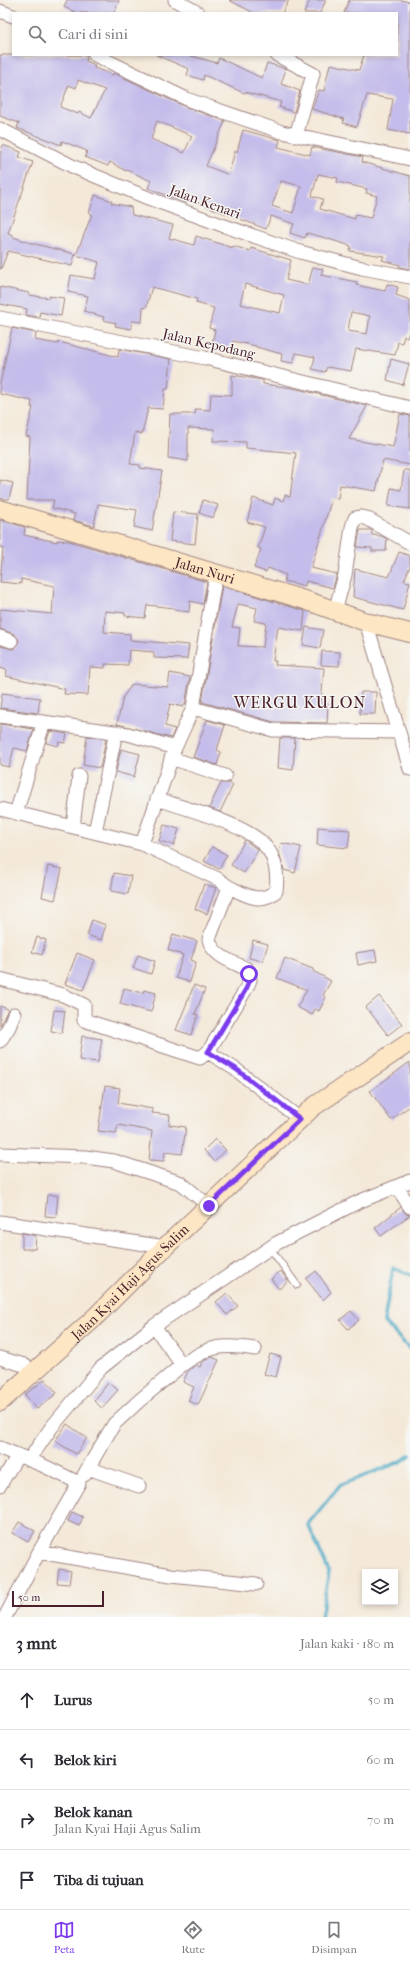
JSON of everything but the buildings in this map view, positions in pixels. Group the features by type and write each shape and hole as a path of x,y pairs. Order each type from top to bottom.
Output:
{"street":[{"path":"175,0 196,12"},
{"path":"0,11 12,16"},
{"path":"97,56 189,100 296,136 410,159"},
{"path":"279,56 313,74 296,136"},
{"name":"Jalan Kenari","path":"0,129 74,167 148,198 212,222 300,252 362,268 410,277"},
{"name":"Jalan Kepodang","path":"0,318 204,358 410,408"},
{"name":"Jalan Nuri","path":"0,509 308,601 366,622 410,633"},
{"path":"335,611 345,575 352,528 355,518 366,518 410,543"},
{"path":"142,844 173,753 193,708 216,574"},
{"path":"366,622 410,770"},
{"path":"193,708 273,730 399,732"},
{"path":"0,716 116,732 173,753 225,776"},
{"path":"16,813 44,722"},
{"path":"95,832 116,732"},
{"path":"73,827 79,776"},
{"path":"0,809 142,844 218,880 229,887 256,898 269,897 276,891 275,865 266,846 250,834 214,817 157,799"},
{"path":"0,979 63,995 84,1005 84,1020 200,1058 208,1052 250,980 247,969 215,952 211,947 209,939 229,887"},
{"path":"0,1041 9,1027 14,1014"},
{"name":"Jalan Kyai Haji Agus Salim","path":"0,1402 91,1321 165,1247 313,1107 410,1042"},
{"path":"208,1052 236,1069 300,1119"},
{"path":"0,1154 85,1157 114,1161 181,1183 209,1206"},
{"path":"0,1485 23,1457 51,1428 100,1368 154,1326 270,1248 358,1202 410,1181"},
{"path":"397,1187 410,1207"},
{"path":"0,1222 165,1247"},
{"path":"154,1326 182,1365"},
{"path":"9,1616 39,1552 114,1424 182,1365 217,1346 234,1346 255,1349"},
{"path":"0,1358 24,1365 34,1372"},
{"path":"0,1448 79,1483"},
{"path":"88,1468 139,1486"},
{"path":"39,1552 171,1575 256,1584"}],"lane":[{"path":"270,1248 297,1285"}],"waterway":[{"path":"410,1275 393,1268 384,1322 410,1349"},
{"path":"321,1617 329,1572 308,1524 340,1485 402,1461 410,1455"}],"district":[{"name":"WERGU KULON","path":"300,702"}],"route":[{"path":"209,1206 300,1119 236,1069 208,1052 246,989 250,980 249,974"}]}
